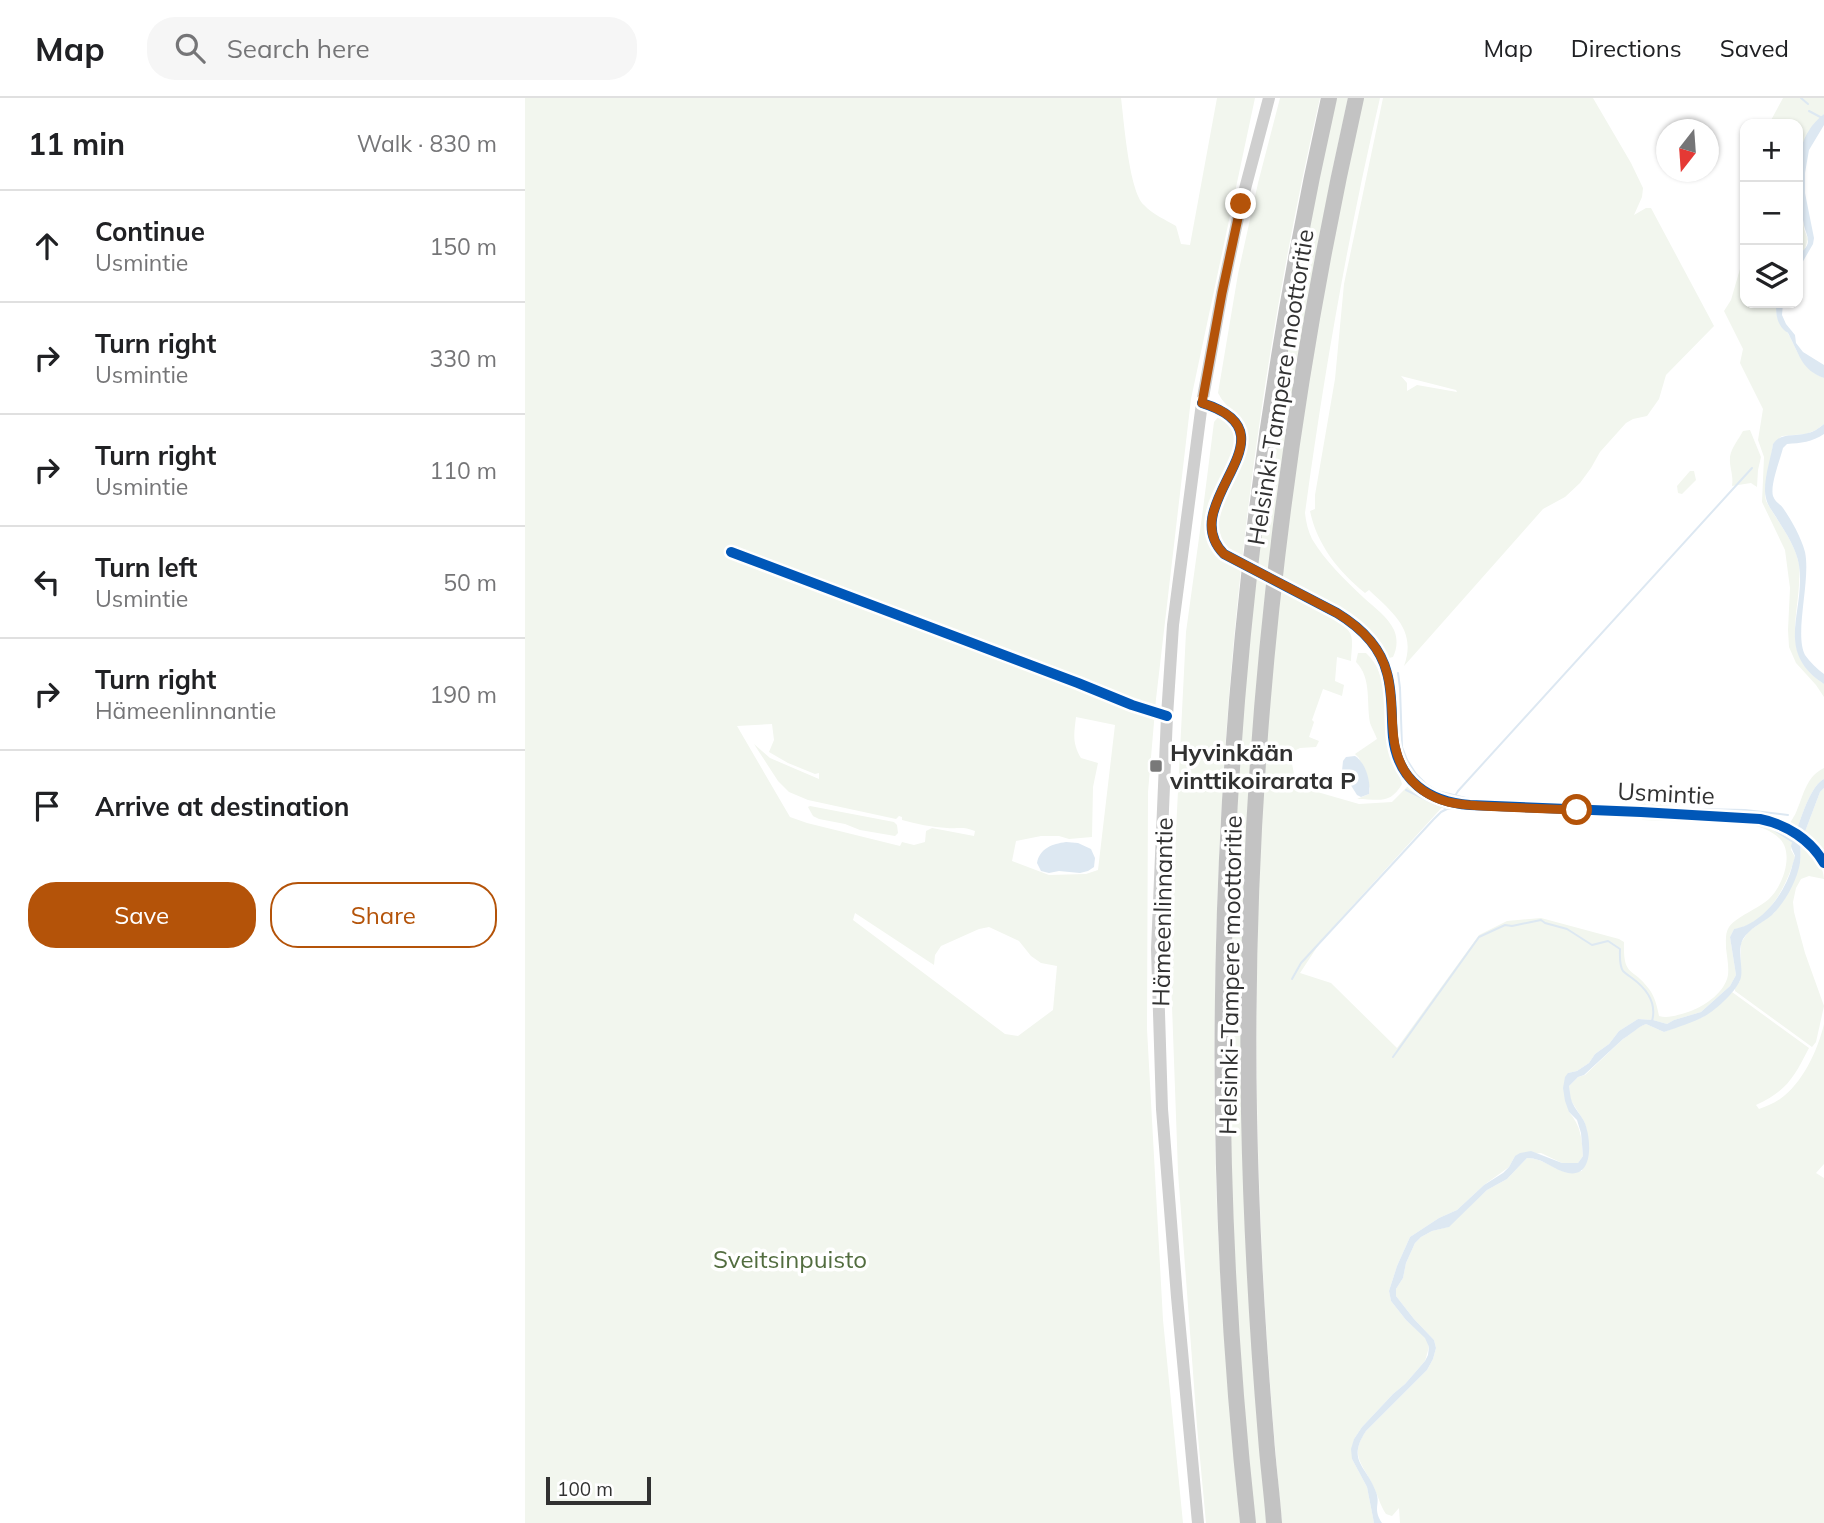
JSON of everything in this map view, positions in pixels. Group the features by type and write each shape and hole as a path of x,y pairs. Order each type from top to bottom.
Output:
{"highway":[{"name":"Helsinki-Tampere moottoritie","path":"1248,1523 1229,1279 1224,1133 1227,840 1237,696 1265,441 1285,315 1329,98"},
{"name":"Helsinki-Tampere moottoritie","path":"1274,1523 1257,1315 1249,1109 1249,978 1258,766 1267,640 1294,428 1313,303 1356,98"}],"main road":[{"name":"Hämeenlinnantie","path":"1198,1523 1162,1109 1157,949 1167,716 1173,625 1202,403 1241,204 1269,98"}],"street":[{"name":"Usmintie","path":"1202,403 1232,417 1240,430 1240,453 1217,500 1212,518 1212,534 1219,549 1350,621 1373,643 1389,682 1393,736 1398,760 1413,782 1428,794 1447,802 1470,805 1772,821 1810,844 1824,863"},
{"path":"731,552 1167,716"}],"green space":[{"name":"Sveitsinpuisto","path":"525,98 1121,98 1128,155 1139,197 1151,211 1176,226 1181,244 1190,245 1217,98 1255,98 1191,399 1156,699 1148,792 1147,1029 1163,1320 1183,1523 525,1523","holes":["1076,717 1115,725 1098,870 1086,874 1049,875 1012,861 1016,841 1041,836 1069,839 1092,837 1093,787 1098,763 1081,758 1074,733","772,724 774,740 769,752 788,763 815,774 819,773 819,779 770,758 754,744 778,781 789,792 808,800 896,819 899,816 902,820 918,824 967,829 975,831 974,836 932,828 926,831 925,842 914,845 902,842 900,846 790,817 737,726","855,913 934,965 935,955 941,946 989,927 1019,941 1031,956 1041,963 1057,966 1053,1010 1018,1036 1005,1034 853,920"]},
{"path":"1280,98 1320,98 1293,226 1251,484 1225,744 1218,874 1215,1135 1227,1378 1240,1523 1206,1523 1178,1172 1170,950 1186,632 1214,422 1219,416 1232,428 1235,443 1207,520 1209,539 1222,558 1226,551 1217,537 1215,518 1224,493 1244,455 1245,427 1218,393 1238,274"},
{"path":"1334,98 1348,98 1312,280 1246,864 1268,1523 1253,1523 1231,1227 1228,978 1244,679 1280,380"},
{"path":"1363,98 1380,98 1338,304 1305,513 1309,533 1317,547 1329,563 1381,612 1395,633 1397,644 1393,657 1385,657 1377,644 1290,585 1289,593 1322,610 1346,628 1352,643 1351,661 1337,657 1335,681 1344,685 1342,696 1323,689 1312,720 1314,722 1309,737 1319,741 1316,747 1300,748 1290,753 1293,785 1359,804 1392,802 1409,785 1445,804 1323,938 1300,973 1331,983 1397,1048 1479,935 1507,921 1541,918 1624,942 1627,967 1651,992 1659,1016 1675,1016 1703,1005 1723,987 1728,975 1728,929 1737,919 1774,894 1785,871 1785,847 1770,831 1757,826 1642,820 1645,815 1755,821 1794,836 1791,850 1795,857 1787,880 1766,912 1746,926 1734,929 1730,937 1736,975 1730,986 1701,1012 1667,1024 1638,1019 1619,1031 1589,1063 1568,1073 1569,1112 1578,1128 1582,1144 1583,1156 1578,1163 1562,1163 1541,1153 1515,1156 1509,1167 1457,1210 1410,1237 1389,1291 1391,1301 1406,1320 1426,1338 1429,1347 1425,1361 1362,1427 1354,1439 1352,1459 1367,1487 1374,1523 1282,1523 1267,1340 1258,1156 1257,973 1263,789 1279,593 1305,397 1327,267"},
{"path":"1383,98 1593,98 1643,188 1634,215 1651,208 1714,326 1666,375 1659,399 1647,416 1626,423 1600,452 1580,483 1565,497 1543,509 1404,666 1407,642 1400,623 1369,590 1365,593 1338,567 1318,535 1310,511 1315,509 1315,495 1335,379 1344,284","holes":["1401,376 1457,392 1417,385 1407,391 1407,383"]},
{"path":"1783,98 1824,98 1824,114 1803,146 1803,119 1772,119"},
{"path":"1803,222 1808,239 1803,252"},
{"path":"1740,269 1740,308 1776,308 1778,320 1803,361 1812,371 1824,378 1824,424 1806,434 1782,436 1773,444 1765,495 1797,555 1799,585 1795,640 1803,663 1811,674 1824,684 1824,697 1796,663 1789,647 1790,588 1785,550 1762,502 1764,457 1758,440 1763,409 1740,363 1743,349 1724,311 1731,300"},
{"path":"1750,430 1761,457 1757,487 1751,483 1732,486 1730,461 1733,447 1743,431"},
{"path":"1690,471 1694,471 1696,480 1682,494 1678,493 1677,486"},
{"path":"1358,653 1366,653 1374,662 1383,683 1389,747 1402,784 1393,795 1383,799 1357,799 1369,794 1370,789 1359,758 1355,754 1377,739 1370,723 1364,675 1356,662"},
{"path":"1824,768 1824,779 1811,795 1796,832 1789,826 1809,781"},
{"path":"1824,788 1824,857 1803,837 1820,792"},
{"path":"1652,795 1678,798 1680,806 1642,806 1645,797"},
{"path":"808,807 894,822 898,833 895,836 860,830 819,819 813,816"},
{"path":"1801,841 1817,857 1824,879 1809,876 1801,879 1793,902 1805,953 1824,1006 1816,1042 1812,1047 1735,991 1740,981 1741,943 1748,932 1774,913 1786,897 1800,863"},
{"path":"1732,992 1809,1048 1789,1082 1767,1100 1756,1105 1759,1109 1788,1093 1802,1076 1818,1045 1824,1024 1824,1164 1816,1173 1824,1178 1824,1523 1400,1523 1399,1508 1392,1516 1386,1514 1359,1460 1358,1448 1366,1431 1427,1370 1433,1359 1436,1348 1434,1340 1396,1296 1396,1289 1403,1278 1415,1243 1432,1231 1448,1227 1487,1190 1507,1179 1527,1158 1565,1172 1582,1171 1587,1131 1570,1099 1569,1086 1639,1027 1646,1024 1664,1032 1703,1017"}],"shaded area":[{"path":"1824,114 1824,125 1809,150 1805,173 1805,193 1814,238 1803,261 1803,252 1808,241 1803,219 1803,143 1813,125"},
{"path":"1776,308 1783,308 1782,315 1795,335 1796,343 1803,352 1824,365 1824,378 1811,371 1803,362 1779,323"},
{"path":"1824,424 1824,434 1820,437 1787,444 1783,448 1772,491 1796,529 1805,552 1802,646 1807,658 1824,674 1824,684 1809,671 1800,658 1795,630 1800,582 1798,558 1769,505 1765,492 1773,444 1776,440 1816,430"},
{"path":"1355,756 1365,768 1369,784 1369,794 1361,797 1342,771 1346,757"},
{"path":"1824,779 1824,788 1820,792 1803,837 1796,832 1811,795"},
{"path":"1794,836 1801,841 1796,877 1777,910 1743,939 1740,948 1741,977 1732,993 1710,1013 1685,1025 1664,1032 1646,1024 1639,1027 1569,1086 1572,1102 1584,1121 1588,1136 1589,1154 1583,1169 1577,1173 1568,1173 1527,1158 1507,1179 1487,1190 1449,1227 1432,1231 1415,1243 1403,1278 1396,1289 1396,1296 1434,1340 1436,1348 1427,1370 1366,1431 1360,1441 1358,1457 1376,1492 1377,1510 1382,1523 1374,1523 1367,1487 1352,1459 1354,1439 1428,1355 1429,1347 1425,1338 1391,1301 1389,1291 1410,1237 1457,1210 1484,1185 1503,1173 1520,1153 1531,1151 1562,1163 1578,1163 1583,1156 1581,1133 1577,1120 1569,1112 1565,1101 1565,1077 1589,1063 1619,1031 1638,1019 1667,1024 1701,1012 1730,986 1736,975 1730,937 1734,929 1754,921 1778,897 1789,877 1795,857 1791,846"},
{"path":"1066,842 1078,843 1091,849 1095,858 1094,867 1080,873 1041,871 1037,863 1044,850"}],"waterway":[{"path":"1801,98 1808,104"},
{"path":"1809,111 1824,119"},
{"path":"1455,796 1752,468"},
{"path":"1398,673 1402,747 1416,774 1437,791 1470,799 1637,807"},
{"path":"1406,790 1448,809 1471,809"},
{"path":"1655,808 1745,810 1788,815"},
{"path":"1292,979 1301,963 1433,820 1447,809"},
{"path":"1476,810 1604,815"},
{"path":"1768,826 1793,842"},
{"path":"1393,1057 1479,937 1505,925 1541,920 1567,929 1592,945 1608,941 1620,949 1623,971 1642,987 1652,1002 1652,1021"}],"cycle path":[{"path":"1202,403 1230,416 1240,433 1239,451 1213,513 1213,534 1224,554 1337,613 1354,624 1374,645 1387,673 1396,752 1401,766 1418,786 1441,799 1470,805 1760,819 1797,834 1812,847 1824,863"},
{"path":"731,552 1167,716"}],"place":[{"name":"Hyvinkään vinttikoirarata P","path":"1156,766"}],"route":[{"path":"1241,204 1202,403 1232,417 1240,430 1240,453 1217,500 1212,518 1212,534 1219,549 1337,613 1361,630 1373,643 1387,671 1395,751 1403,768 1421,789 1438,799 1460,804 1577,810"}]}
